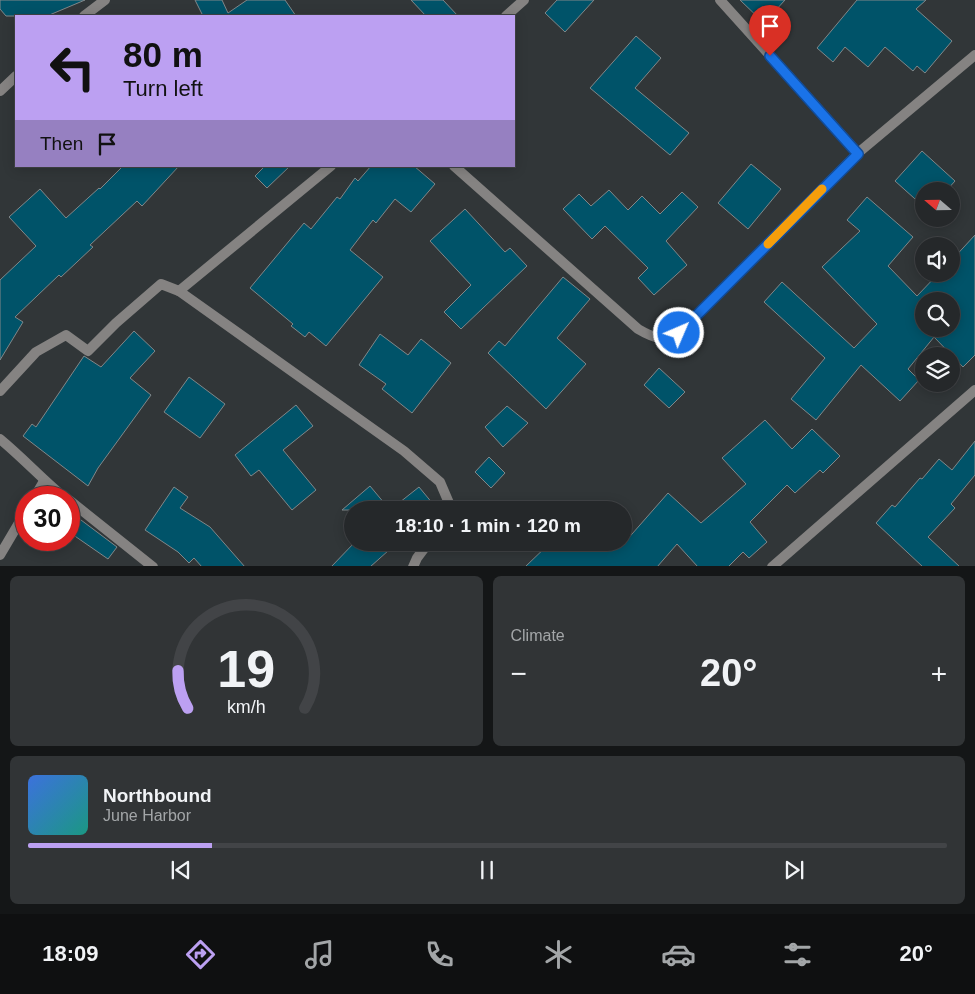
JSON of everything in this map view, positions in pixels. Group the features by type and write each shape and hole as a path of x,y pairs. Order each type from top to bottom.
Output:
{"street":[{"path":"85,15 105,0"},
{"path":"507,15 524,0"},
{"path":"720,0 858,154"},
{"path":"455,167 638,329 650,337 665,339 679,333 858,154 975,55"},
{"path":"0,91 15,77"},
{"path":"179,291 330,167"},
{"path":"0,391 36,352 66,335 88,351 128,312 161,284 179,291 404,451 440,482 448,501"},
{"path":"772,566 975,390"},
{"path":"0,439 50,486"},
{"path":"41,486 44,481"},
{"path":"80,509 153,566"},
{"path":"0,556 15,530"},
{"path":"413,566 416,558 422,551"}],"building":[{"path":"0,0 85,0 49,15 6,16 0,9"},
{"path":"195,0 222,0 228,13 247,0 285,0 295,15 202,15"},
{"path":"411,0 443,0 457,15 425,15"},
{"path":"557,0 594,0 565,32 545,13"},
{"path":"740,0 785,0 764,23"},
{"path":"857,0 926,0 916,9 952,41 925,73 917,66 913,71 885,47 868,67 845,47 833,62 817,48"},
{"path":"636,36 661,58 635,88 689,133 670,155 590,88"},
{"path":"922,151 955,181 915,182 915,199 895,181"},
{"path":"751,164 781,189 748,229 718,203"},
{"path":"122,167 178,167 142,206 137,201 90,245 93,247 61,277 59,275 15,317 23,322 0,360 0,280 36,246 9,217 40,189 66,218"},
{"path":"264,167 289,167 267,188 255,176"},
{"path":"370,167 415,167 435,184 411,212 395,199 376,223 373,220 350,250 383,277 326,346 309,332 305,337 291,326 293,324 250,288 304,223 311,229 337,197 340,199 355,178 358,181"},
{"path":"609,190 628,210 642,196 660,214 682,192 698,207 666,241 687,265 654,295 638,278 648,268 605,226 592,239 563,209 579,194 591,206"},
{"path":"867,197 913,237 888,266 915,294 915,337 934,337 926,347 915,347 915,360 908,369 915,376 915,384 900,401 861,365 816,420 791,399 825,358 764,302 782,282 854,348 877,324 822,267 860,231 847,220"},
{"path":"465,209 505,252 510,248 527,266 461,329 444,312 471,285 430,241"},
{"path":"975,235 975,355 963,367 960,364 960,347 944,347 934,337 960,337 960,292 921,292 930,282 960,282 960,251"},
{"path":"563,277 590,299 557,338 586,364 546,409 488,353 499,341 505,346"},
{"path":"134,331 155,351 130,378 151,395 98,468 88,486 23,436 32,424 36,427 84,356 101,367"},
{"path":"380,334 408,355 421,339 451,363 412,413 382,389 386,384 359,365"},
{"path":"659,368 685,392 669,408 644,385"},
{"path":"189,377 225,404 200,438 164,412"},
{"path":"296,405 313,426 283,450 316,490 292,510 259,470 251,476 235,455"},
{"path":"507,406 528,423 503,447 485,427"},
{"path":"765,420 792,449 812,429 840,456 823,473 820,470 795,493 787,485 750,522 767,542 749,558 743,552 729,566 697,566 677,544 658,566 526,566 542,551 632,551 632,534 668,493 701,523 746,484 722,458"},
{"path":"975,441 975,475 951,504 955,508 928,537 959,566 922,566 876,523 892,505 895,507 939,459 952,470"},
{"path":"489,457 505,473 491,488 475,472"},
{"path":"370,486 382,501 352,501"},
{"path":"174,487 188,497 180,508 210,527 244,566 201,566 194,558 189,563 178,552 145,530"},
{"path":"419,487 431,501 401,501"},
{"path":"80,519 117,547 108,559 80,540"},
{"path":"346,551 388,551 371,566 332,566"}],"slow traffic":[{"path":"768,244 822,189"}],"route":[{"path":"679,333 858,154 770,56"}]}
